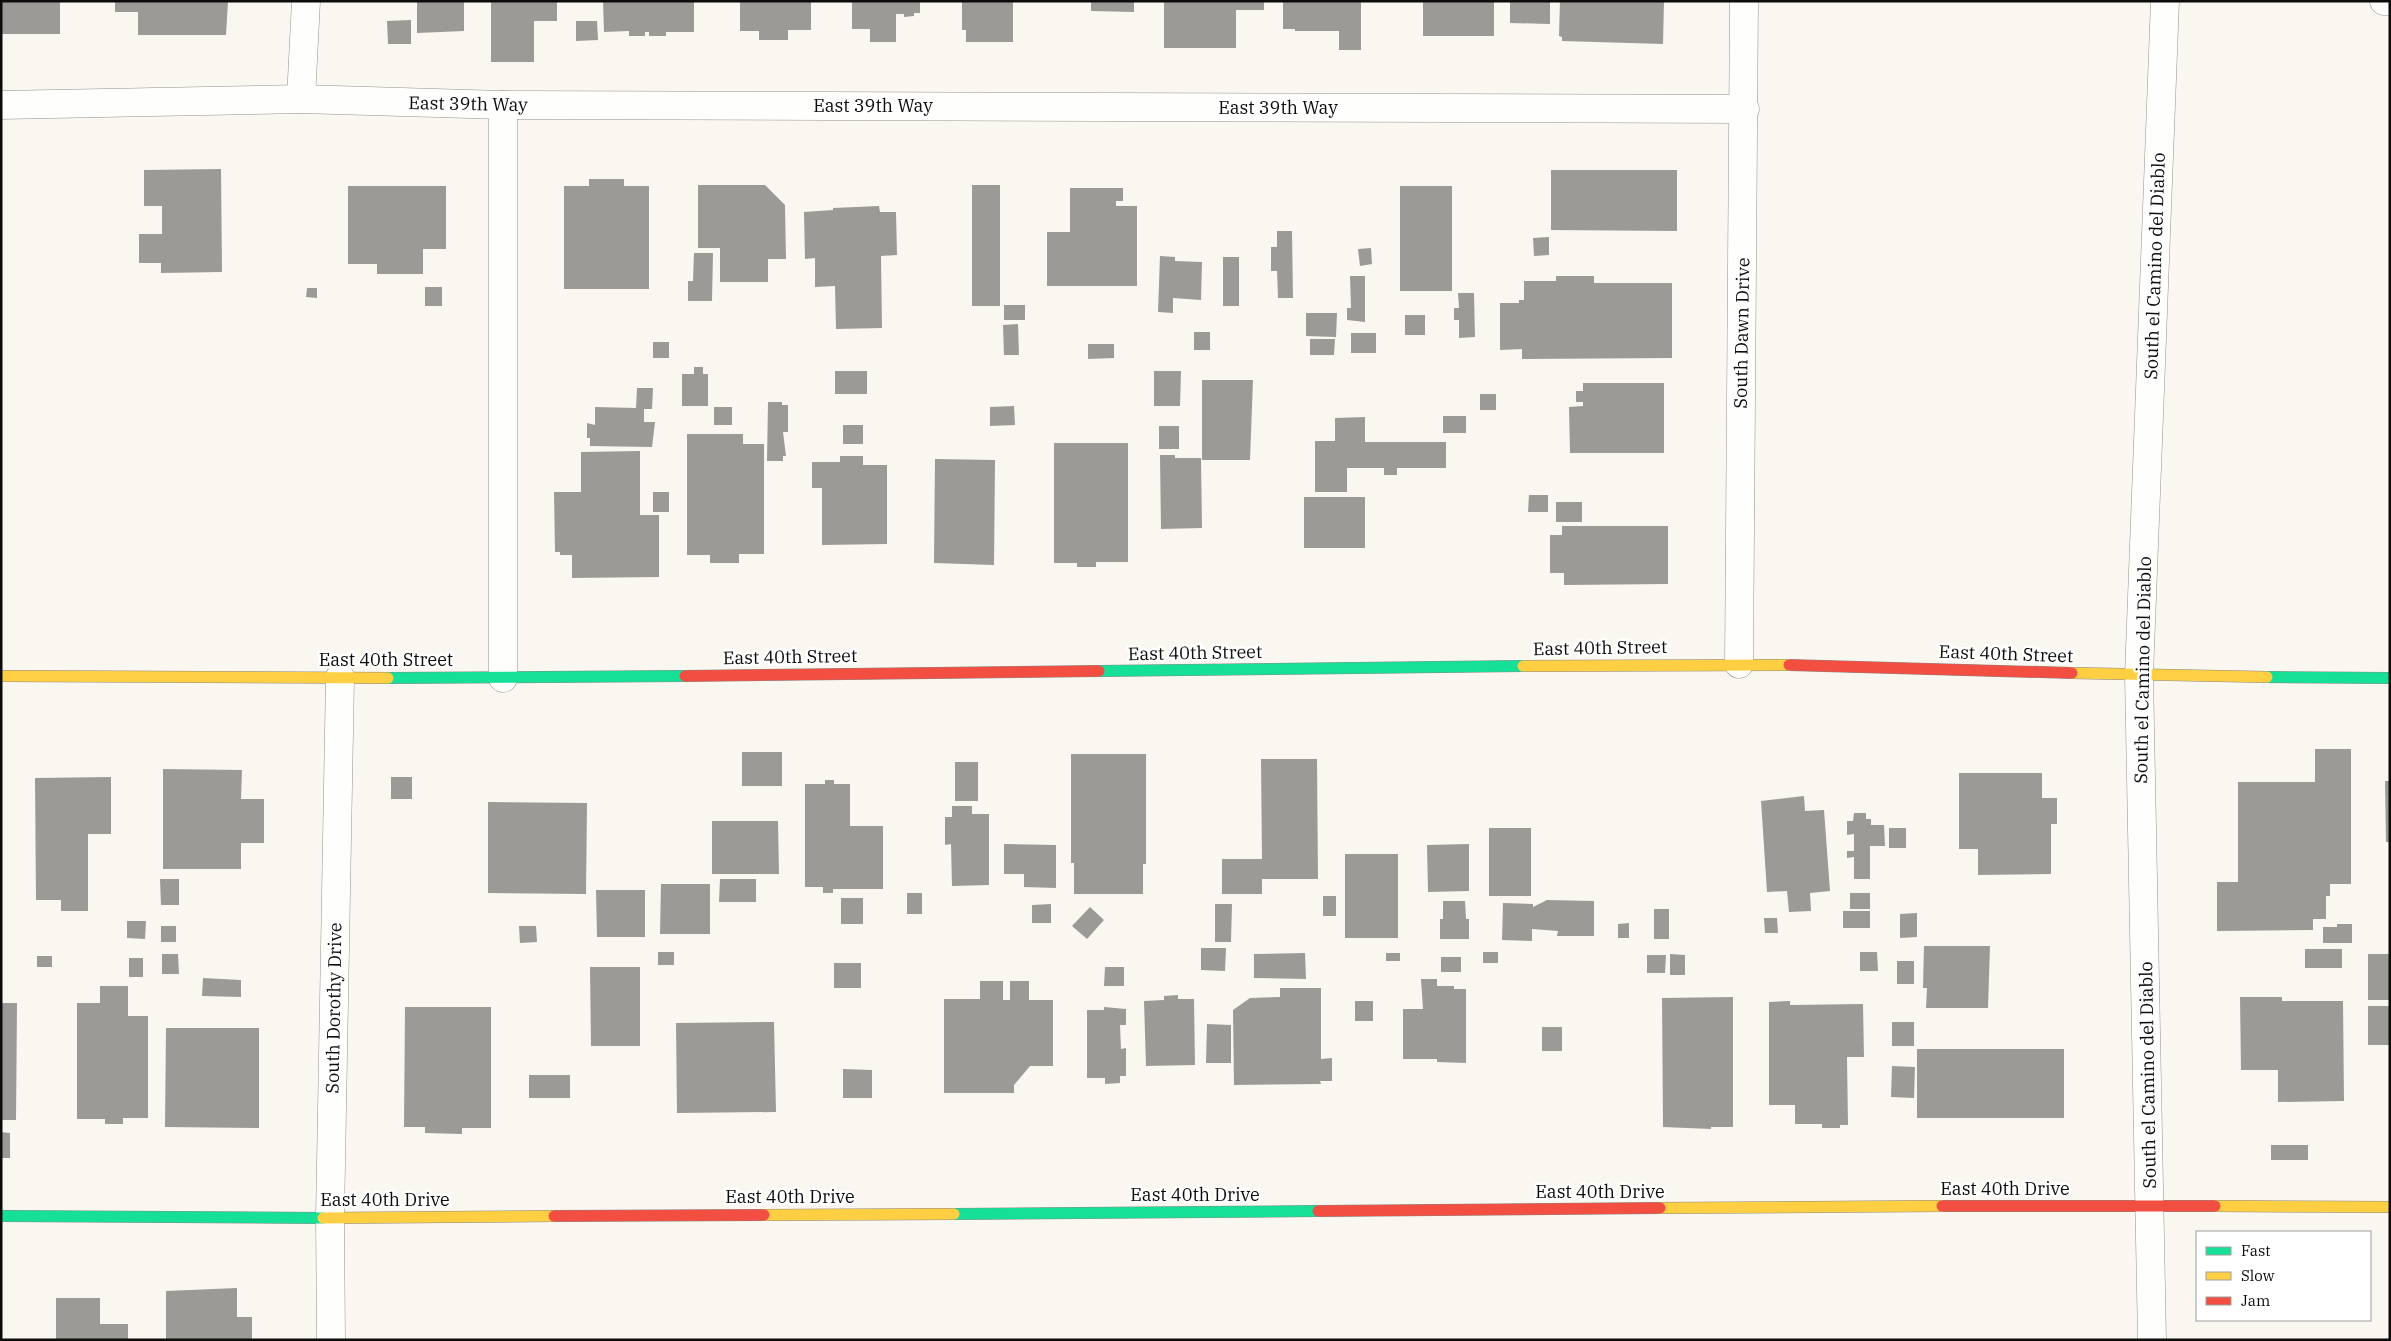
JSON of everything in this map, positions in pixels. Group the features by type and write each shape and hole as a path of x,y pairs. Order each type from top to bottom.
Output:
{"street":[{"path":"301,99 306,1"},
{"name":"South Dawn Drive","path":"1739,664 1744,1"},
{"name":"South el Camino del Diablo","path":"2152,1340 2139,675 2165,1"},
{"path":"2384,1 2390,1"},
{"name":"East 39th Way","path":"1,105 301,99 503,105 1744,109"},
{"path":"503,105 503,678"},
{"name":"East 40th Street","path":"1,676 503,678 1739,664 2139,675 2390,678"},
{"name":"South Dorothy Drive","path":"331,1340 330,1218 340,677"},
{"name":"East 40th Drive","path":"1,1216 330,1218 2150,1205 2390,1207"}],"building":[{"path":"1,1 60,1 60,34 1,34"},
{"path":"115,1 228,1 226,35 138,35 138,12 115,12"},
{"path":"417,1 464,1 464,31 417,33"},
{"path":"491,1 557,1 557,21 534,21 534,62 491,62"},
{"path":"603,1 694,1 694,32 666,32 666,36 649,36 649,32 645,32 645,36 629,36 629,31 604,32"},
{"path":"740,1 811,1 811,30 788,30 788,40 759,40 759,31 740,31"},
{"path":"852,1 920,1 920,13 904,17 904,14 896,14 896,42 870,42 870,29 852,29"},
{"path":"962,1 1013,1 1013,42 966,42 966,30 962,30"},
{"path":"1091,1 1134,1 1134,12 1091,11"},
{"path":"1164,1 1264,1 1264,10 1236,10 1236,48 1164,48"},
{"path":"1283,1 1361,1 1361,50 1339,50 1339,31 1295,31 1295,29 1283,29"},
{"path":"1423,1 1494,1 1494,36 1423,36"},
{"path":"1510,1 1550,1 1550,24 1510,23"},
{"path":"1560,1 1664,1 1663,44 1562,41 1562,37 1559,36"},
{"path":"411,20 411,44 388,44 387,21"},
{"path":"576,21 597,21 598,40 576,41"},
{"path":"221,169 222,272 161,273 161,263 139,263 139,234 162,234 162,206 144,206 144,170"},
{"path":"1551,170 1677,170 1677,231 1551,230"},
{"path":"589,179 624,179 624,186 649,186 649,289 564,289 564,186 589,186"},
{"path":"698,185 765,185 785,205 786,259 768,259 768,282 720,282 720,248 698,248"},
{"path":"972,185 1000,185 1000,306 972,306"},
{"path":"348,186 446,186 446,249 423,249 423,274 377,274 377,264 348,264"},
{"path":"1400,186 1452,186 1452,291 1400,291"},
{"path":"1070,188 1123,188 1123,201 1116,201 1116,206 1137,206 1137,286 1047,286 1047,232 1070,232"},
{"path":"879,206 880,212 896,212 897,255 881,256 882,328 836,329 835,286 815,287 815,258 805,259 804,212 833,210 833,208"},
{"path":"1277,231 1292,231 1293,298 1278,298 1277,271 1271,271 1271,247 1277,247"},
{"path":"1549,237 1549,255 1534,256 1533,238"},
{"path":"1371,248 1372,264 1360,266 1358,249"},
{"path":"694,253 713,253 712,301 688,301 688,281 693,281"},
{"path":"1160,256 1175,257 1175,261 1202,262 1201,300 1173,298 1173,313 1158,312"},
{"path":"1223,257 1239,257 1239,306 1223,306"},
{"path":"1350,276 1365,276 1365,322 1347,320 1347,308 1351,308"},
{"path":"1556,276 1594,276 1594,283 1672,283 1672,358 1522,359 1522,349 1500,350 1500,303 1519,303 1519,300 1524,300 1524,281 1556,281"},
{"path":"425,287 442,287 442,306 425,306"},
{"path":"307,288 317,288 317,298 306,297"},
{"path":"1458,293 1474,293 1475,337 1459,338 1459,320 1454,320 1454,308 1459,308"},
{"path":"1004,305 1025,305 1025,320 1004,320"},
{"path":"1306,313 1337,313 1336,337 1306,336"},
{"path":"1405,315 1425,315 1425,335 1405,335"},
{"path":"1018,324 1019,355 1004,355 1003,325"},
{"path":"1194,332 1210,332 1210,350 1194,350"},
{"path":"1351,333 1376,333 1376,353 1351,353"},
{"path":"1310,339 1335,339 1334,355 1310,355"},
{"path":"653,342 669,342 669,358 653,358"},
{"path":"1088,344 1114,344 1114,358 1088,359"},
{"path":"694,367 703,367 703,374 708,374 708,406 682,406 682,374 694,374"},
{"path":"835,371 867,371 867,394 835,394"},
{"path":"1154,371 1181,371 1180,406 1154,406"},
{"path":"1202,380 1253,380 1250,460 1202,460"},
{"path":"1583,383 1664,383 1664,453 1570,453 1569,407 1583,406 1583,402 1576,402 1576,391 1583,391"},
{"path":"637,388 653,388 652,409 644,409 644,422 655,422 652,447 590,446 590,438 587,438 587,423 595,425 595,407 636,408"},
{"path":"1480,394 1496,394 1496,410 1480,410"},
{"path":"768,402 782,402 782,405 788,405 788,432 783,432 786,456 783,456 783,461 767,461"},
{"path":"1014,406 1015,425 990,426 990,407"},
{"path":"714,407 732,407 732,425 714,425"},
{"path":"1443,416 1466,416 1466,433 1443,433"},
{"path":"1365,417 1365,442 1446,442 1446,468 1397,468 1397,475 1384,475 1384,468 1347,468 1347,492 1315,492 1315,441 1335,441 1335,418"},
{"path":"843,425 863,425 863,444 843,444"},
{"path":"1159,426 1179,426 1179,449 1159,449"},
{"path":"687,434 743,434 743,444 764,444 764,554 739,554 739,563 710,563 710,555 687,555"},
{"path":"1054,443 1128,443 1128,562 1096,562 1096,567 1077,567 1077,563 1054,563"},
{"path":"640,451 640,515 659,515 659,577 572,578 572,555 560,555 560,552 555,552 554,492 581,492 581,452"},
{"path":"1160,455 1175,455 1175,458 1201,458 1202,528 1161,529"},
{"path":"840,456 863,456 863,465 887,465 887,544 822,545 822,488 812,488 812,462 840,462"},
{"path":"935,459 995,460 994,565 934,563"},
{"path":"653,492 669,492 669,512 653,512"},
{"path":"1529,495 1548,495 1548,512 1528,512"},
{"path":"1304,497 1365,497 1365,548 1304,548"},
{"path":"1556,502 1582,502 1582,522 1556,522"},
{"path":"1562,526 1668,526 1668,584 1564,585 1564,573 1550,573 1550,535 1562,535"},
{"path":"2315,749 2351,749 2351,884 2330,884 2330,896 2326,896 2326,919 2313,919 2313,930 2217,931 2217,882 2238,882 2238,782 2315,782"},
{"path":"742,752 782,752 782,786 742,786"},
{"path":"1071,754 1146,754 1146,864 1143,864 1143,894 1074,894 1074,863 1071,863"},
{"path":"1261,759 1317,759 1318,879 1262,879 1262,894 1222,894 1222,859 1262,859"},
{"path":"955,762 978,762 978,801 955,801"},
{"path":"163,769 242,770 241,799 264,799 264,843 241,843 241,869 163,869"},
{"path":"1959,773 2042,773 2042,798 2057,798 2057,824 2051,824 2051,874 1978,875 1978,849 1959,849"},
{"path":"111,777 111,834 88,834 88,911 61,911 61,900 36,900 35,778"},
{"path":"391,777 412,777 412,799 391,799"},
{"path":"825,780 834,780 834,784 850,784 850,826 883,826 883,889 833,889 833,893 823,893 823,887 805,887 805,784 825,784"},
{"path":"2385,781 2390,781 2390,842 2386,842"},
{"path":"1804,796 1805,811 1824,810 1830,891 1810,893 1811,911 1789,912 1787,891 1767,892 1761,801"},
{"path":"488,802 587,803 586,894 488,893"},
{"path":"952,806 972,806 972,814 989,814 989,885 952,886 951,844 945,845 945,817 952,817"},
{"path":"1854,813 1866,813 1866,819 1871,819 1871,825 1884,825 1885,846 1870,846 1870,879 1854,879 1854,857 1847,858 1847,851 1854,851 1854,834 1847,835 1847,821 1853,821"},
{"path":"712,821 778,821 779,874 712,874"},
{"path":"1489,828 1531,828 1531,896 1489,896"},
{"path":"1889,828 1906,828 1906,848 1889,848"},
{"path":"1004,844 1056,845 1056,888 1024,887 1024,874 1004,874"},
{"path":"1469,844 1469,891 1428,892 1427,845"},
{"path":"1345,854 1398,854 1398,938 1345,938"},
{"path":"160,879 179,879 179,905 161,905"},
{"path":"720,879 756,879 756,902 719,902"},
{"path":"661,884 710,884 710,934 660,934"},
{"path":"596,890 645,890 645,937 597,937"},
{"path":"907,893 922,893 922,914 907,914"},
{"path":"1850,893 1870,893 1870,909 1850,909"},
{"path":"1323,896 1336,896 1336,916 1323,916"},
{"path":"841,898 863,898 863,924 841,924"},
{"path":"1547,900 1594,901 1594,936 1557,936 1558,931 1532,929 1532,941 1502,940 1503,903 1533,904 1533,907"},
{"path":"1443,901 1465,901 1466,919 1469,919 1469,939 1440,939 1440,919 1443,919"},
{"path":"1051,904 1051,923 1032,923 1032,905"},
{"path":"1215,904 1232,904 1231,942 1215,942"},
{"path":"1090,907 1104,920 1087,939 1072,926"},
{"path":"1654,909 1669,909 1669,939 1654,939"},
{"path":"1843,911 1870,911 1870,928 1843,928"},
{"path":"1917,913 1917,937 1900,938 1900,914"},
{"path":"1764,918 1777,918 1778,933 1765,933"},
{"path":"127,921 146,921 145,939 127,938"},
{"path":"1629,923 1629,938 1618,938 1618,924"},
{"path":"2337,924 2352,924 2352,943 2323,943 2323,927 2337,927"},
{"path":"161,926 176,926 176,942 161,942"},
{"path":"519,926 536,926 537,942 520,943"},
{"path":"1924,946 1990,946 1988,1008 1926,1008 1927,988 1923,988"},
{"path":"1201,948 1226,948 1225,971 1201,970"},
{"path":"2305,949 2342,949 2342,968 2305,968"},
{"path":"658,952 674,952 674,965 658,965"},
{"path":"1483,952 1498,952 1498,963 1483,963"},
{"path":"1860,952 1877,952 1878,971 1860,971"},
{"path":"1305,953 1306,979 1254,978 1254,954"},
{"path":"1386,953 1400,953 1400,961 1386,961"},
{"path":"162,954 178,954 179,974 162,974"},
{"path":"1670,954 1685,955 1685,975 1670,975"},
{"path":"2368,954 2390,954 2390,1000 2368,1000"},
{"path":"1647,955 1666,955 1665,973 1647,973"},
{"path":"37,956 52,956 52,967 37,967"},
{"path":"1441,957 1461,957 1461,972 1441,972"},
{"path":"129,958 143,958 143,977 129,977"},
{"path":"1897,961 1914,961 1914,984 1897,984"},
{"path":"834,963 861,963 861,988 834,988"},
{"path":"590,967 640,967 640,1046 591,1046"},
{"path":"1105,967 1124,967 1124,986 1104,986"},
{"path":"203,978 241,980 241,997 202,996"},
{"path":"1421,979 1437,979 1437,986 1454,986 1454,989 1466,989 1466,1063 1437,1062 1437,1059 1403,1059 1403,1009 1423,1009"},
{"path":"980,981 1003,981 1003,1000 1010,1000 1010,981 1029,981 1029,1000 1053,1000 1053,1066 1030,1066 1014,1085 1014,1093 944,1093 944,999 980,999"},
{"path":"100,986 128,986 128,1016 148,1016 148,1118 123,1118 123,1124 105,1124 105,1119 77,1119 77,1003 100,1003"},
{"path":"1280,988 1321,988 1321,1059 1332,1058 1332,1081 1320,1081 1321,1084 1234,1085 1233,1010 1250,998 1280,997"},
{"path":"1178,995 1178,999 1194,999 1195,1065 1146,1066 1144,1001 1164,1000 1164,996"},
{"path":"1733,997 1733,1127 1711,1127 1711,1129 1663,1127 1662,998"},
{"path":"2240,997 2282,997 2282,1001 2343,1001 2344,1101 2278,1102 2278,1070 2241,1070"},
{"path":"1355,1001 1373,1001 1373,1021 1355,1021"},
{"path":"1790,1001 1790,1005 1863,1004 1864,1057 1847,1057 1848,1125 1840,1125 1840,1128 1822,1128 1822,1124 1795,1124 1795,1105 1769,1105 1769,1002"},
{"path":"1,1003 17,1003 16,1120 1,1120"},
{"path":"2368,1006 2390,1006 2390,1045 2368,1045"},
{"path":"405,1007 491,1007 491,1128 462,1128 462,1134 425,1133 425,1127 404,1127"},
{"path":"1104,1007 1126,1009 1126,1025 1120,1025 1121,1049 1126,1048 1126,1076 1120,1076 1120,1083 1105,1084 1105,1078 1087,1078 1087,1010 1104,1010"},
{"path":"774,1022 776,1112 677,1113 676,1023"},
{"path":"1892,1022 1914,1022 1914,1046 1892,1046"},
{"path":"1207,1024 1231,1025 1231,1063 1206,1063"},
{"path":"1542,1027 1562,1027 1562,1051 1542,1051"},
{"path":"166,1028 259,1028 259,1128 165,1127"},
{"path":"1917,1049 2064,1049 2064,1118 1917,1118"},
{"path":"1892,1066 1915,1067 1914,1098 1891,1097"},
{"path":"843,1069 872,1070 872,1098 843,1098"},
{"path":"529,1075 570,1075 570,1098 529,1098"},
{"path":"1,1132 10,1133 10,1158 1,1158"},
{"path":"2271,1145 2308,1145 2308,1160 2271,1160"},
{"path":"237,1288 237,1317 252,1317 252,1340 166,1340 166,1291"},
{"path":"56,1298 100,1298 100,1324 128,1324 128,1340 56,1340"}],"traffic: fast":[{"path":"1099,671 1523,666"},
{"path":"388,678 685,676"},
{"path":"2267,677 2390,678"},
{"path":"954,1214 1318,1211"},
{"path":"1,1216 323,1218"}],"traffic: slow":[{"path":"1523,666 1789,665"},
{"path":"2072,673 2267,677"},
{"path":"1,676 388,678"},
{"path":"1660,1208 1942,1206"},
{"path":"2215,1206 2390,1207"},
{"path":"764,1215 954,1214"},
{"path":"323,1218 554,1216"}],"traffic: jam":[{"path":"1789,665 2072,673"},
{"path":"685,676 1099,671"},
{"path":"1942,1206 2215,1206"},
{"path":"1318,1211 1660,1208"},
{"path":"554,1216 764,1215"}]}
